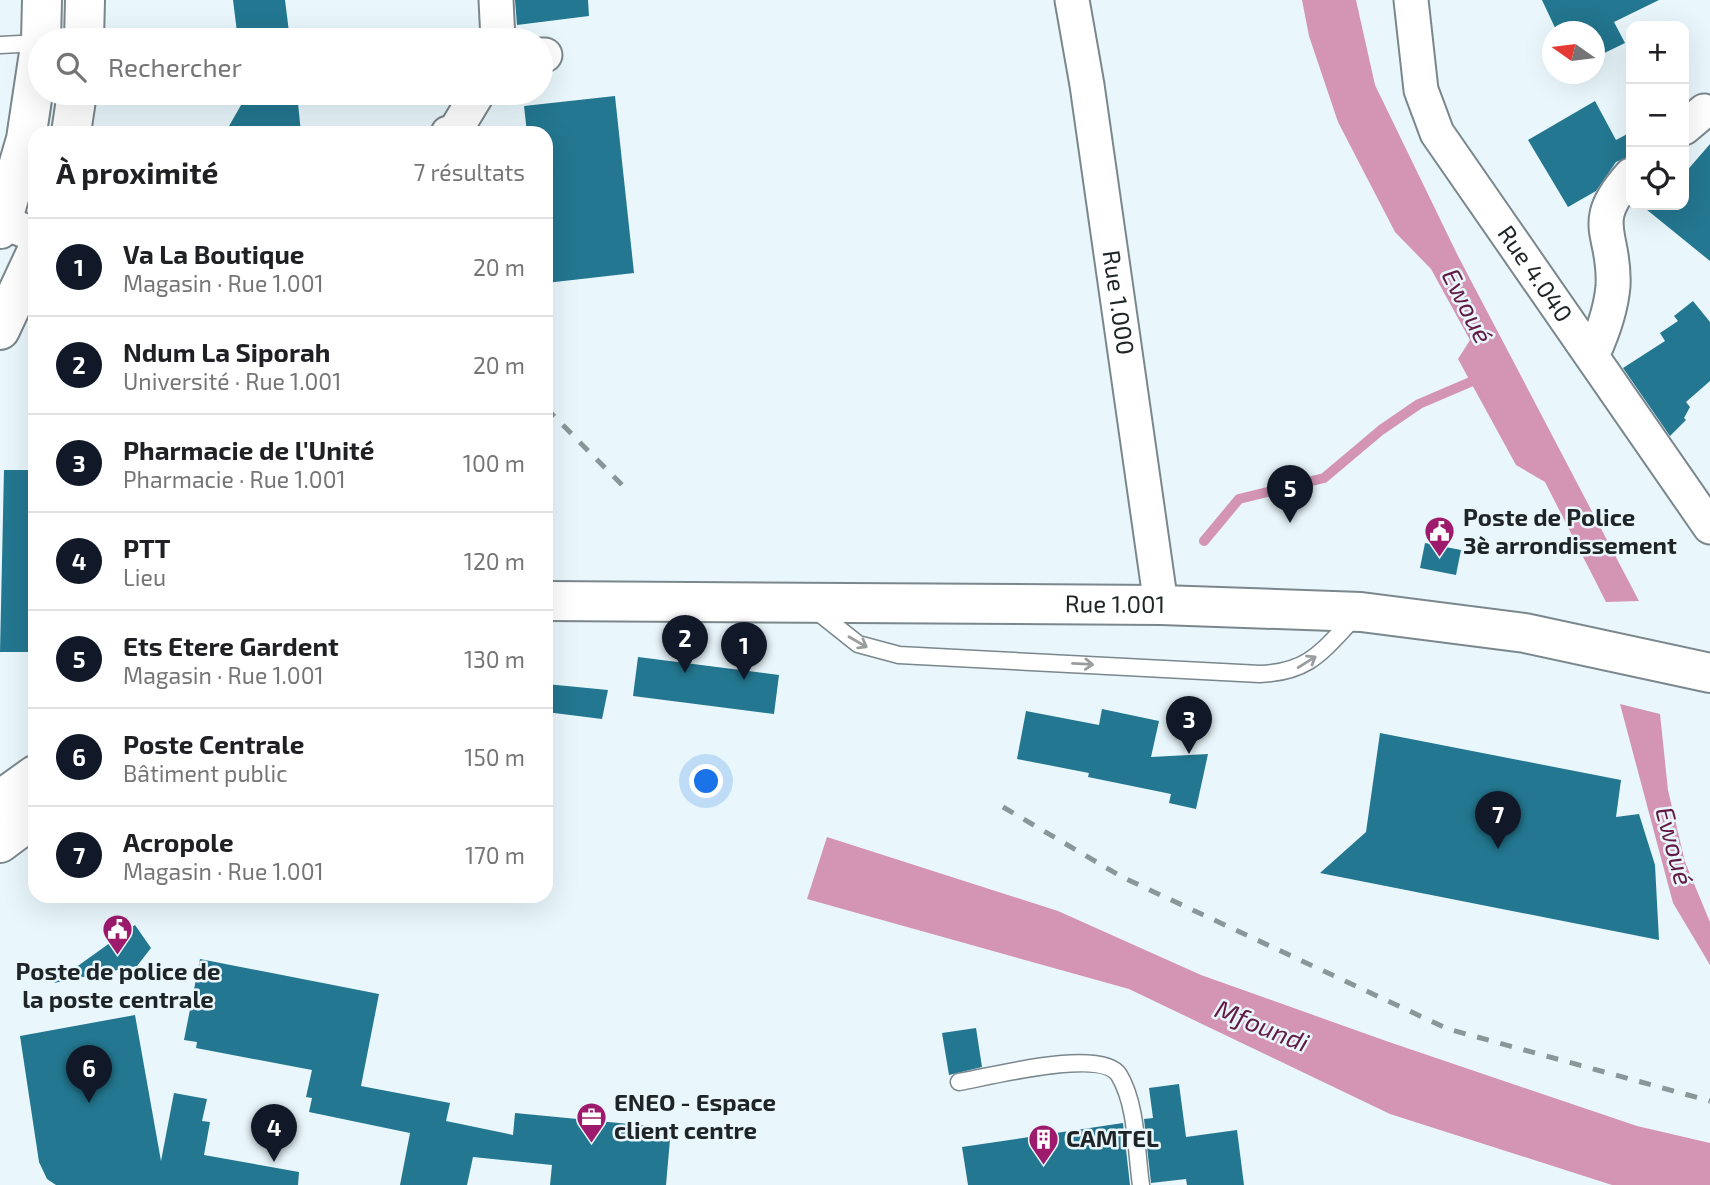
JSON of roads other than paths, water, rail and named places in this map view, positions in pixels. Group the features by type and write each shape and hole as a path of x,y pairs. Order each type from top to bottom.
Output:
{"main road":[{"path":"41,28 42,0"},
{"path":"84,28 85,0"},
{"path":"13,228 31,105"},
{"path":"72,126 75,105"},
{"path":"0,330 28,270"},
{"name":"Rue 1.001","path":"553,601 1161,605 1361,612 1525,633 1694,669"},
{"path":"0,800 28,780"},
{"path":"0,843 28,822"}],"street":[{"path":"496,0 497,28"},
{"name":"Rue 1.000","path":"1072,0 1087,85 1161,605"},
{"name":"Rue 4.040","path":"1411,0 1421,90 1437,132 1461,172 1593,354 1630,415 1710,527"},
{"path":"458,126 471,105"},
{"path":"1593,354 1602,333 1613,283 1604,227 1612,196 1626,181"}],"lane":[{"path":"0,45 28,44"},
{"path":"804,601 858,644 877,652 1260,674 1286,673 1311,661 1361,612"},
{"path":"958,1082 1048,1066 1103,1063 1117,1072 1127,1092 1141,1185"}],"water":[{"name":"Ewoué","path":"1302,0 1356,0 1375,85 1458,256 1639,601 1606,602 1545,482 1516,465 1458,359 1470,340 1431,269 1395,232 1338,122 1309,36"},
{"name":"Ewoué","path":"1620,704 1660,714 1668,790 1685,862 1710,922 1710,965 1673,903"},
{"name":"Mfoundi","path":"827,837 1058,911 1201,975 1389,1042 1637,1126 1710,1143 1710,1185 1612,1185 1390,1114 1129,989 807,899"}],"waterway":[{"path":"1204,541 1239,499 1324,478 1381,430 1419,404 1482,377"}],"railway":[{"path":"553,415 624,487"},
{"path":"1003,807 1122,877 1448,1029 1710,1101"}],"place":[{"name":"Ets Etere Gardent","path":"1290,523"},
{"name":"Poste de Police 3è arrondissement","path":"1440,559"},
{"name":"Ndum La Siporah","path":"685,673"},
{"name":"Va La Boutique","path":"744,680"},
{"name":"Pharmacie de l'Unité","path":"1189,754"},
{"name":"Acropole","path":"1498,849"},
{"name":"Poste de police de la poste centrale","path":"118,957"},
{"name":"Poste Centrale","path":"89,1103"},
{"name":"ENEO - Espace client centre","path":"591,1144"},
{"name":"PTT","path":"274,1162"},
{"name":"CAMTEL","path":"1043,1166"}]}
